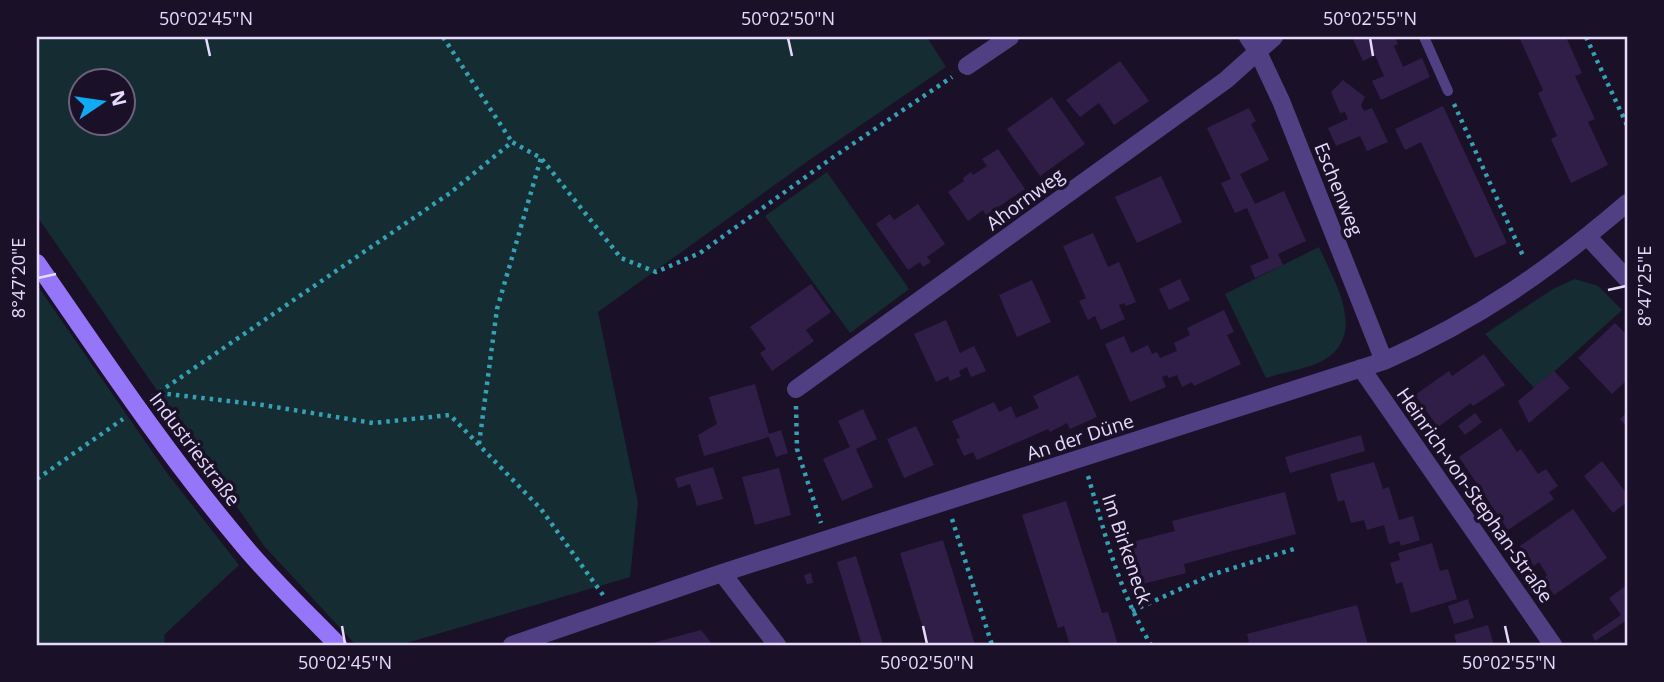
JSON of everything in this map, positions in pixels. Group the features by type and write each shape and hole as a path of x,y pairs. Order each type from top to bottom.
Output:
{"street":[{"path":"967,66 1010,37"},
{"name":"Ahornweg","path":"796,389 1226,80 1253,44 1274,37"},
{"name":"Eschenweg","path":"1253,44 1281,101 1384,361"},
{"name":"An der Düne","path":"512,645 722,573 1384,361 1450,330 1497,303 1588,237 1627,203"},
{"path":"1588,237 1627,279"},
{"name":"Industriestraße","path":"37,263 136,408 189,480 241,543 338,645"},
{"name":"Heinrich-von-Stephan-Straße","path":"1362,368 1553,645"},
{"path":"722,573 777,645"}],"lane":[{"path":"1424,37 1448,91"}],"path":[{"path":"443,37 512,142 541,158 621,258 656,272 700,253 967,66"},
{"path":"1586,37 1627,124"},
{"path":"1448,91 1533,278"},
{"path":"37,480 97,439 136,408 450,194 512,142"},
{"path":"479,445 496,309 541,158"},
{"path":"796,389 797,449 827,540"},
{"path":"158,393 263,405 373,423 450,415 541,509 614,611"},
{"name":"Im Birkeneck","path":"1083,458 1118,581 1151,645"},
{"path":"947,501 992,645"},
{"path":"1132,611 1211,575 1297,548"}],"green space":[{"path":"37,37 927,37 946,67 808,161 598,312 638,503 630,577 400,645 356,645 264,546 37,216"},
{"path":"827,172 909,289 850,333 765,216"},
{"path":"1319,247 1344,307 1344,336 1337,349 1324,360 1266,378 1225,294"},
{"path":"1575,279 1598,286 1622,310 1535,389 1485,334 1553,289"},
{"path":"37,285 167,473 239,565 164,635 165,645 37,645"}],"building":[{"path":"1352,37 1395,37 1398,44 1394,46 1403,67 1422,58 1430,77 1381,100 1372,81 1384,76 1375,55 1363,61"},
{"path":"1519,37 1566,37 1582,73 1575,76 1595,119 1588,122 1608,165 1571,183 1551,139 1557,136 1538,93 1543,90"},
{"path":"1120,61 1149,101 1114,125 1099,103 1080,117 1066,100"},
{"path":"1343,80 1365,97 1361,105 1364,111 1372,108 1388,142 1367,151 1360,136 1336,146 1328,128 1348,119 1345,112 1340,113 1331,92"},
{"path":"1052,97 1085,144 1040,176 1007,129"},
{"path":"1443,106 1507,243 1475,258 1421,142 1405,150 1395,129"},
{"path":"1249,108 1256,121 1251,124 1269,160 1240,174 1255,204 1284,191 1306,241 1278,254 1283,265 1255,278 1250,266 1269,258 1247,208 1235,213 1221,183 1231,179 1207,128"},
{"path":"998,149 1025,189 986,215 983,210 968,221 948,192 964,181 963,178 971,172 973,175 987,166 982,159"},
{"path":"1161,176 1182,222 1137,243 1115,197"},
{"path":"918,204 945,244 927,257 931,262 923,267 920,262 908,270 876,224 890,214 894,220"},
{"path":"1093,233 1108,267 1119,262 1136,302 1126,306 1124,303 1119,305 1125,319 1101,330 1095,316 1088,320 1079,301 1086,298 1063,246"},
{"path":"1180,279 1190,300 1169,310 1159,289"},
{"path":"1032,280 1051,322 1017,337 999,295"},
{"path":"811,284 831,312 806,330 814,341 772,371 760,353 766,349 750,327"},
{"path":"1224,310 1234,332 1227,335 1241,364 1194,386 1192,382 1182,387 1177,375 1169,378 1167,375 1162,377 1166,387 1130,402 1105,344 1124,336 1131,353 1148,345 1152,354 1157,352 1160,358 1177,351 1174,343 1190,335 1187,328"},
{"path":"946,320 960,353 974,346 986,371 971,377 967,367 959,371 961,376 950,381 948,376 936,382 914,334"},
{"path":"1615,323 1627,335 1627,380 1612,394 1578,358"},
{"path":"1484,354 1505,385 1473,406 1471,403 1438,427 1415,395 1449,371 1452,376"},
{"path":"1554,371 1570,388 1529,423 1518,401"},
{"path":"1078,375 1097,417 1070,429 1067,423 1050,432 1048,429 977,460 973,452 964,456 952,421 994,402 999,412 1011,406 1016,418 1039,408 1033,396"},
{"path":"755,384 769,434 781,430 788,453 776,457 769,437 704,456 698,435 717,424 709,397"},
{"path":"863,409 877,439 856,449 873,487 842,501 823,459 850,447 838,421"},
{"path":"1627,412 1627,427 1620,419"},
{"path":"1475,413 1482,422 1465,435 1458,426"},
{"path":"916,426 934,465 904,478 887,439"},
{"path":"1501,428 1517,452 1521,449 1538,474 1546,469 1558,486 1549,492 1554,499 1508,530 1459,457"},
{"path":"1361,435 1365,451 1290,473 1285,457"},
{"path":"1602,461 1627,494 1627,502 1613,513 1584,476"},
{"path":"1374,462 1383,489 1389,487 1399,520 1413,516 1420,540 1401,546 1399,541 1389,544 1384,525 1367,530 1364,520 1351,523 1344,500 1338,502 1330,474"},
{"path":"713,467 723,499 697,506 690,484 678,488 675,478"},
{"path":"779,468 791,515 755,525 742,477"},
{"path":"1285,492 1296,534 1184,564 1186,573 1139,585 1128,543 1175,531 1172,521"},
{"path":"1066,501 1102,613 1108,612 1118,645 1070,645 1064,626 1058,628 1022,515"},
{"path":"1573,509 1607,558 1554,595 1543,579 1547,575 1539,562 1534,566 1520,546"},
{"path":"943,540 975,645 928,645 900,553"},
{"path":"1432,543 1440,571 1448,569 1457,599 1411,613 1402,582 1396,584 1390,563 1400,560 1398,553"},
{"path":"856,556 883,644 862,645 837,562"},
{"path":"811,573 813,583 807,584 804,575"},
{"path":"1627,585 1627,620 1595,641 1592,635 1621,615 1609,598"},
{"path":"1468,599 1474,618 1454,624 1448,606"},
{"path":"1357,605 1368,645 1239,645 1249,642 1247,634"},
{"path":"1488,625 1494,645 1457,645 1454,635"},
{"path":"701,630 713,645 649,645 649,644"}]}
